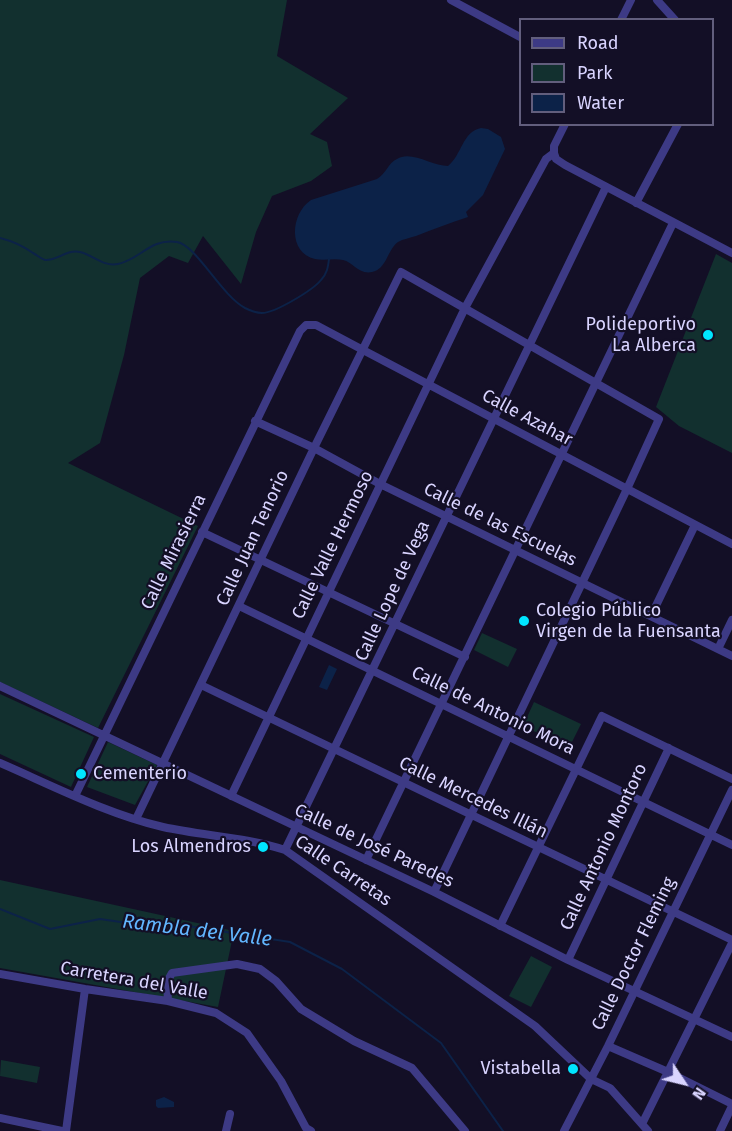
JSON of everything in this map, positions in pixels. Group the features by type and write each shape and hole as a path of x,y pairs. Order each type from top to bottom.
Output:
{"street":[{"path":"451,0 519,36"},
{"path":"622,18 631,0"},
{"path":"657,0 673,18"},
{"name":"Calle Valle Hermoso","path":"231,796 465,308 546,159 554,153 554,146 564,126"},
{"path":"636,203 677,126"},
{"path":"554,153 556,159 565,165 673,223 731,250"},
{"name":"Calle Lope de Vega","path":"285,850 298,828 394,623 606,187"},
{"path":"366,860 673,223"},
{"name":"Calle Juan Tenorio","path":"136,819 401,272 465,308"},
{"path":"434,892 659,419 465,308"},
{"name":"Calle Azahar","path":"306,325 316,325 732,544"},
{"name":"Calle Mirasierra","path":"75,796 255,421 300,331 306,325"},
{"name":"Calle de las Escuelas","path":"255,421 314,448 380,484 732,656"},
{"path":"651,616 695,525"},
{"path":"202,532 465,657"},
{"name":"Calle de Antonio Mora","path":"239,606 732,845"},
{"path":"718,649 732,620"},
{"name":"Calle Mercedes Illán","path":"201,685 732,942"},
{"name":"Calle de José Paredes","path":"0,687 434,892 568,960 732,1037"},
{"path":"500,926 602,716 732,779"},
{"name":"Calle Antonio Montoro","path":"568,960 669,748"},
{"name":"Calle Carretas","path":"0,763 75,796 136,819 163,827 263,843 285,850 535,1026 591,1079 610,1088 648,1131"},
{"name":"Calle Doctor Fleming","path":"564,1131 608,1046 732,790"},
{"path":"642,1124 732,942"},
{"path":"168,1001 167,982 172,973 237,964 260,969 276,981 301,1009 354,1041 412,1068 465,1131"},
{"name":"Carretera del Valle","path":"0,974 168,1001 216,1013 247,1033 281,1081 306,1128 311,1131"},
{"path":"0,1118 64,1131 85,989"},
{"path":"608,1046 668,1072 732,1105 720,1131"},
{"path":"226,1131 230,1114"}],"green space":[{"path":"0,0 287,0 277,56 348,98 310,134 327,142 332,166 311,181 272,196 256,232 241,284 203,236 188,263 169,256 140,278 124,355 100,443 68,463 198,526 98,728 0,682"},
{"name":"Polideportivo La Alberca","path":"716,254 732,263 732,453 679,426 656,407"},
{"path":"482,633 517,649 508,667 474,650"},
{"path":"0,694 94,737 71,787 0,754"},
{"path":"534,702 581,724 569,748 523,726"},
{"path":"108,742 157,765 135,805 87,787"},
{"path":"0,880 234,931 218,1007 0,968"},
{"path":"531,956 552,967 531,1007 509,996"},
{"path":"1,1060 40,1067 37,1083 0,1076"}],"water":[{"path":"481,128 488,129 501,137 505,149 483,195 466,212 468,217 398,242 381,267 372,272 363,272 343,260 315,259 300,249 296,241 296,223 304,206 311,200 377,179 394,161 403,157 415,157 448,166 470,134"},
{"path":"329,665 337,669 327,690 319,687"},
{"path":"164,1097 174,1102 174,1107 158,1108 156,1106 156,1100"}],"waterway":[{"path":"0,238 21,246 45,260 54,259 66,253 80,252 113,264 133,258 160,243 177,242 184,245 201,261 236,302 247,309 262,313 284,305 317,284 326,273 329,259"},
{"name":"Rambla del Valle","path":"0,909 50,929 100,919 148,926 175,924 290,942 342,969 441,1043 503,1131"}],"place":[{"name":"Polideportivo La Alberca","path":"708,335"},
{"name":"Colegio Público Virgen de la Fuensanta","path":"524,621"},
{"name":"Cementerio","path":"81,774"},
{"name":"Los Almendros","path":"263,847"},
{"name":"Vistabella","path":"573,1069"}]}
